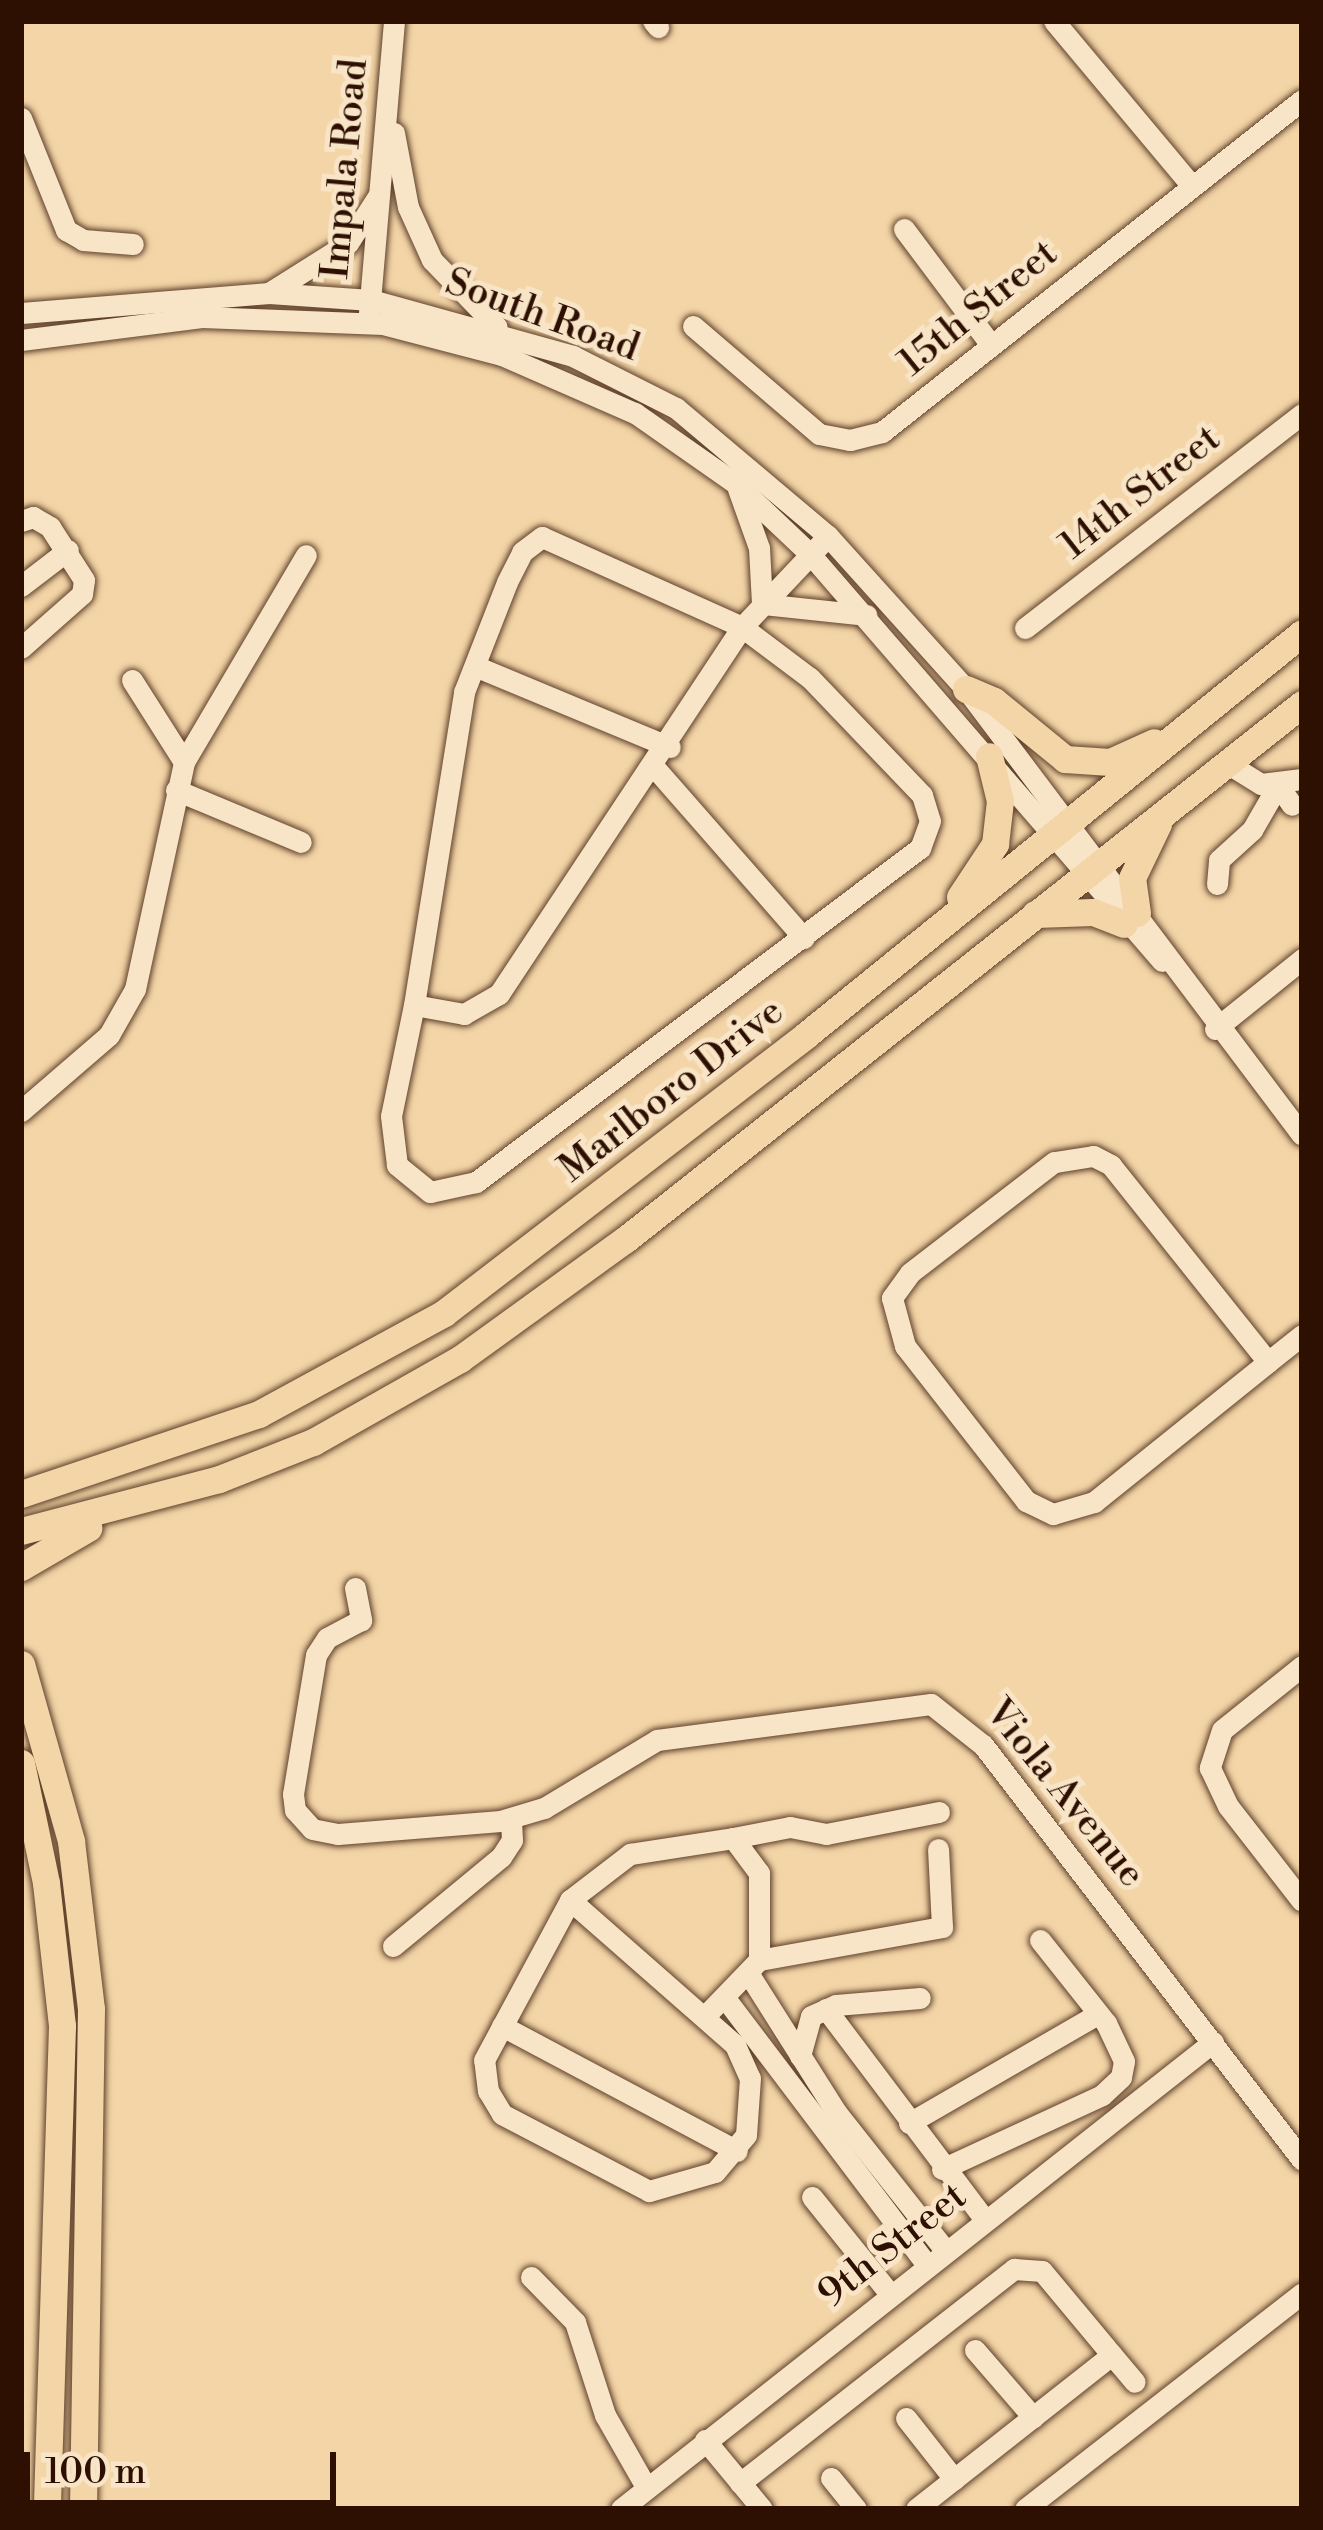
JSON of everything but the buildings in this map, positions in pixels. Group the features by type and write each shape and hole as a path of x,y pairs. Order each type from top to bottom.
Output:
{"main road":[{"name":"Marlboro Drive","path":"21,1494 259,1414 444,1313 1064,830 1302,633"},
{"path":"966,689 994,701 1054,754 1080,763 1127,756 1200,716"},
{"path":"21,1531 129,1506 313,1442 460,1359 626,1239 1302,704"},
{"path":"927,938 994,844 1000,801 989,756"},
{"path":"1033,914 1093,912 1130,918 1132,878 1166,810"},
{"path":"21,1567 129,1506"},
{"path":"21,1664 71,1841 92,2009 82,2509"},
{"path":"21,1763 46,1883 62,2026 47,2509"}],"street":[{"name":"Impala Road","path":"370,312 394,21"},
{"path":"1054,21 1192,186"},
{"path":"389,91 401,182 419,232 448,281 503,332"},
{"name":"15th Street","path":"693,326 819,434 850,440 882,432 1302,100"},
{"path":"21,118 66,230 83,241 134,244"},
{"path":"269,293 348,243 380,194"},
{"path":"904,229 991,345"},
{"name":"South Road","path":"21,314 269,293 503,332 609,371 676,408 828,536 966,689 1064,830"},
{"name":"South Road","path":"21,340 202,317 370,312 569,380 635,413 735,483 810,554 989,756 1064,830"},
{"name":"14th Street","path":"1025,628 1302,415"},
{"path":"735,483 756,535 761,604"},
{"path":"21,521 33,517 50,527 85,580 82,593 21,648"},
{"path":"415,1005 464,1014 490,1004 670,746 742,628 828,536"},
{"path":"542,537 742,628 842,709 912,781 929,811 920,848 476,1182 444,1192 418,1186 391,1152 458,719 514,567 542,537"},
{"path":"21,586 68,550"},
{"path":"24,1101 109,1034 134,989 184,762 306,555"},
{"path":"761,604 866,615"},
{"path":"475,666 670,746"},
{"path":"132,680 184,762"},
{"path":"1227,763 1246,779 1278,785 1302,779"},
{"path":"655,768 804,938"},
{"path":"1278,785 1292,805"},
{"path":"1217,884 1219,860 1252,830 1278,785"},
{"path":"176,790 301,842"},
{"path":"1064,830 1302,1136"},
{"path":"1215,1029 1302,959"},
{"path":"1268,1362 1111,1165 1093,1156 1054,1162 910,1274 892,1298 904,1346 1026,1501 1053,1514 1094,1502 1302,1335"},
{"path":"355,1588 361,1620 327,1637 316,1655 293,1794 303,1822 338,1834 511,1819 512,1840 501,1857 393,1946"},
{"path":"1302,1666 1222,1730 1210,1768 1228,1806 1302,1901"},
{"name":"Viola Avenue","path":"511,1819 544,1808 657,1740 918,1702 945,1709 983,1744 1302,2160"},
{"path":"570,1900 707,2013 750,2078 752,2115 737,2151 697,2180 636,2189 502,2114 484,2072 502,2026 570,1900 630,1854 790,1827 826,1834 939,1812"},
{"path":"733,1838 759,1873 764,1899 754,1968 800,2056 936,2257"},
{"path":"707,2013 754,1968 942,1927 938,1849"},
{"path":"942,2169 1102,2095 1121,2078 1124,2061 1098,2014 1040,1940"},
{"path":"725,1998 936,2257"},
{"path":"800,2056 804,2023 826,2009 920,1998"},
{"path":"826,2009 984,2219"},
{"path":"909,2123 1098,2014"},
{"path":"502,2026 737,2151"},
{"name":"9th Street","path":"621,2509 1213,2042"},
{"path":"812,2197 890,2294"},
{"path":"740,2483 1026,2265 1042,2271 1135,2382"},
{"path":"532,2277 575,2322 604,2415 646,2486"},
{"path":"1025,2509 1302,2293"},
{"path":"975,2350 1033,2417"},
{"path":"916,2509 1112,2355"},
{"path":"906,2418 954,2479"},
{"path":"705,2440 762,2509"},
{"path":"831,2478 856,2509"}]}
